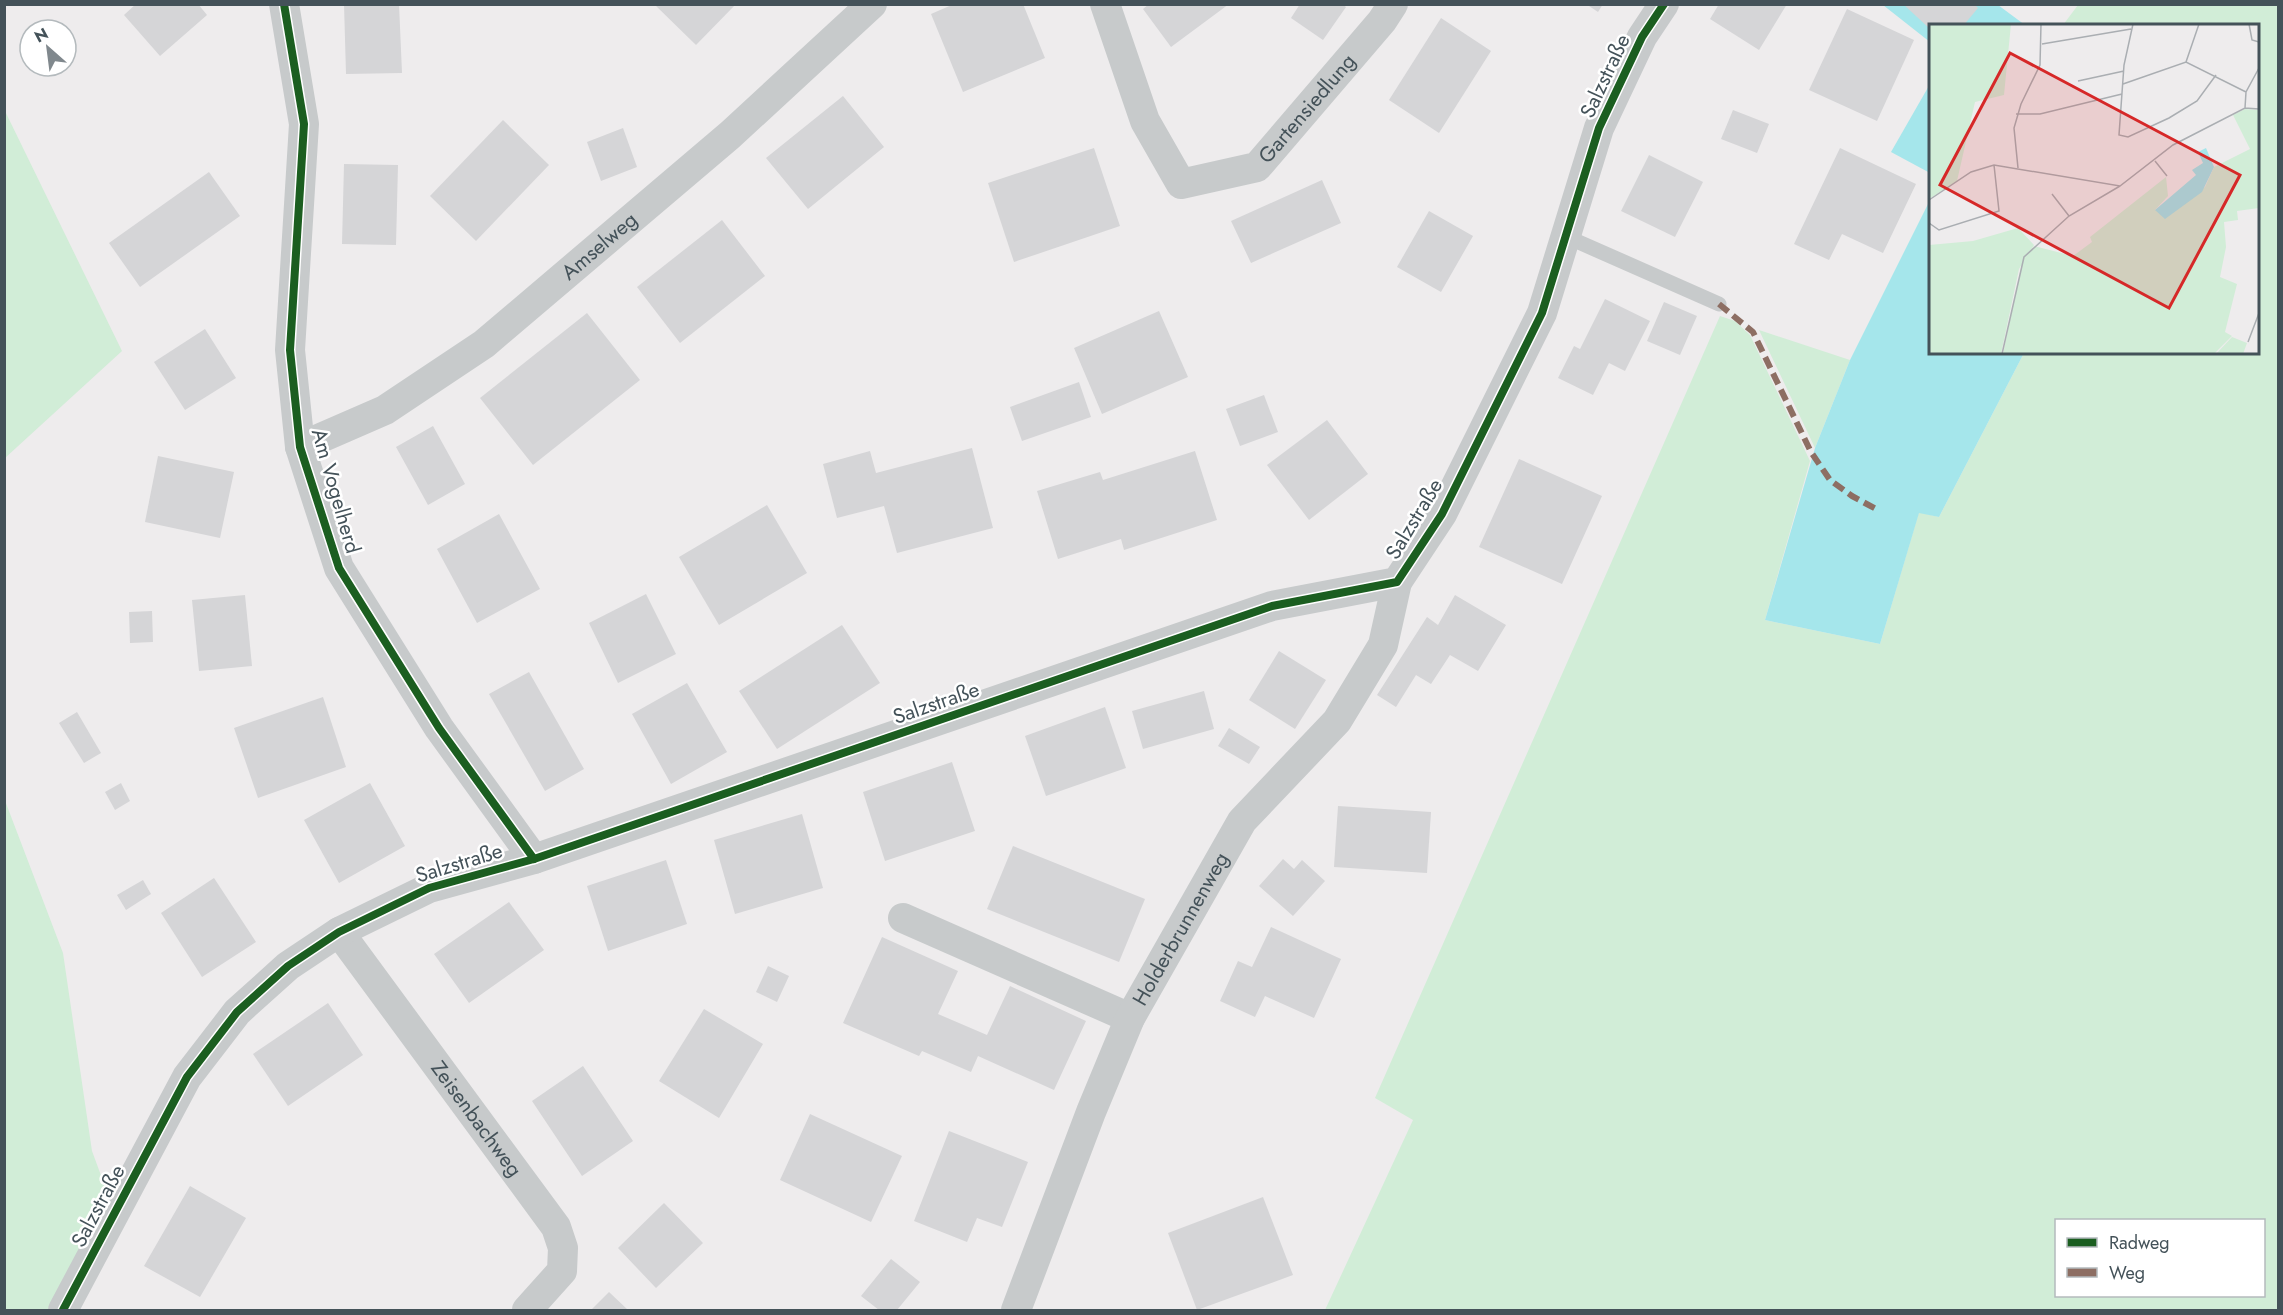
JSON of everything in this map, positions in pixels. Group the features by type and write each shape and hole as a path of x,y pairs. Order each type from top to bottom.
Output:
{"street":[{"name":"Am Vogelherd","path":"284,4 304,123 290,350 300,447 339,568 439,728 534,859"},
{"name":"Amselweg","path":"300,447 385,410 484,344 730,135 872,4"},
{"name":"Gartensiedlung","path":"1105,4 1145,121 1181,184 1257,166 1382,21 1393,4"},
{"name":"Salzstraße","path":"63,1311 187,1077 237,1012 288,966 339,932 429,888 534,859 1272,606 1397,582 1442,514 1542,313 1599,128 1642,37 1664,4"},
{"name":"Holderbrunnenweg","path":"1016,1311 1091,1112 1130,1018 1242,821 1337,720 1383,645 1397,582"},
{"path":"903,918 1130,1018"},
{"name":"Zeisenbachweg","path":"339,932 556,1227 563,1248 562,1271 527,1311"}],"lane":[{"path":"1565,236 1719,304"}],"green space":[{"path":"2078,5 2278,5 2278,1310 1325,1310 1413,1120 1375,1098 1720,316 1735,321 1750,335 1810,461 1765,620 1880,644 1919,512 1939,517 2023,354 2259,354 2259,24 2064,24"},
{"path":"4,109 122,351 5,458 4,458"},
{"path":"1759,330 1850,360 1815,448"},
{"path":"4,798 63,953 92,1151 113,1208 57,1310 5,1310"}],"water":[{"path":"1883,5 1998,5 2024,24 1929,24 1929,41"},
{"path":"1929,86 1929,172 1891,152"},
{"path":"1929,202 1929,354 2023,354 1939,517 1919,513 1880,644 1765,620 1815,448 1850,360"}],"building":[{"path":"136,4 198,4 207,15 160,56 124,15"},
{"path":"344,4 399,4 402,73 346,74"},
{"path":"654,4 736,4 696,45"},
{"path":"954,4 1023,4 1045,58 963,92 931,14"},
{"path":"1149,4 1229,4 1171,47 1143,9"},
{"path":"1300,4 1342,4 1346,7 1323,40 1291,18"},
{"path":"1586,4 1603,4 1598,12"},
{"path":"1719,4 1787,4 1759,50 1710,19"},
{"path":"1903,4 1974,4 1978,8 1965,24 1929,24 1929,28"},
{"path":"1847,9 1914,40 1877,121 1809,90"},
{"path":"1441,18 1491,51 1439,133 1389,100"},
{"path":"843,96 884,147 808,209 766,158"},
{"path":"1733,110 1769,124 1757,153 1721,139"},
{"path":"503,120 549,165 476,241 430,196"},
{"path":"623,128 637,167 601,181 587,142"},
{"path":"1094,148 1120,226 1014,262 988,183"},
{"path":"1840,148 1916,184 1883,253 1842,234 1829,260 1794,244"},
{"path":"1649,155 1703,182 1675,237 1621,211"},
{"path":"344,164 398,165 396,245 342,244"},
{"path":"209,172 240,216 140,287 109,243"},
{"path":"1322,180 1341,223 1251,263 1231,221"},
{"path":"1429,211 1473,236 1441,292 1397,267"},
{"path":"722,220 765,276 680,343 637,287"},
{"path":"1605,299 1650,321 1625,371 1609,363 1593,395 1558,378 1574,346 1580,349"},
{"path":"1664,302 1697,316 1680,355 1647,341"},
{"path":"1159,311 1188,377 1102,414 1074,348"},
{"path":"587,313 640,380 533,465 480,398"},
{"path":"205,329 236,378 185,410 154,362"},
{"path":"1079,382 1091,417 1022,441 1010,407"},
{"path":"1264,395 1278,432 1240,446 1226,409"},
{"path":"1327,420 1368,474 1309,520 1267,465"},
{"path":"433,426 465,484 428,505 396,447"},
{"path":"972,448 993,528 897,553 884,506 837,518 823,464 870,451 876,473"},
{"path":"1195,451 1217,520 1124,550 1121,539 1058,559 1037,491 1100,472 1103,480"},
{"path":"158,456 234,472 220,538 145,522"},
{"path":"1519,459 1602,496 1562,584 1479,547"},
{"path":"767,505 807,573 719,625 679,557"},
{"path":"499,514 540,589 477,623 437,549"},
{"path":"646,594 676,654 618,683 589,623"},
{"path":"245,595 252,666 199,671 192,600"},
{"path":"1455,595 1506,625 1478,671 1450,655 1431,684 1416,675 1396,707 1377,695 1427,617 1438,625"},
{"path":"152,611 153,642 130,643 129,612"},
{"path":"842,625 880,683 777,749 739,691"},
{"path":"1279,651 1326,680 1295,729 1249,700"},
{"path":"529,672 584,769 545,791 489,694"},
{"path":"687,683 727,752 671,784 632,714"},
{"path":"1204,691 1214,729 1143,749 1132,711"},
{"path":"323,697 346,767 258,798 234,728"},
{"path":"1105,707 1126,768 1046,796 1025,736"},
{"path":"77,712 101,753 84,763 59,723"},
{"path":"1229,728 1260,747 1249,764 1218,746"},
{"path":"952,762 975,831 885,861 863,792"},
{"path":"121,783 130,801 115,810 105,792"},
{"path":"370,783 405,846 339,883 304,820"},
{"path":"1338,806 1431,812 1427,873 1334,867"},
{"path":"802,814 823,888 735,914 714,840"},
{"path":"1013,846 1145,899 1119,962 987,909"},
{"path":"1283,859 1294,869 1302,860 1325,881 1293,916 1259,886"},
{"path":"666,860 687,924 608,951 587,886"},
{"path":"214,878 256,942 202,977 161,913"},
{"path":"143,880 151,894 126,910 117,895"},
{"path":"509,902 544,950 469,1003 434,954"},
{"path":"1271,927 1341,959 1314,1018 1265,996 1255,1017 1220,1001 1238,961 1252,967"},
{"path":"882,937 958,971 938,1014 987,1035 1010,986 1086,1021 1054,1090 978,1056 971,1072 922,1051 919,1056 843,1023"},
{"path":"768,966 789,976 777,1002 756,992"},
{"path":"328,1003 363,1055 288,1106 253,1054"},
{"path":"704,1009 763,1044 719,1118 659,1081"},
{"path":"583,1066 633,1141 582,1176 532,1101"},
{"path":"810,1114 902,1156 871,1222 780,1180"},
{"path":"949,1131 1028,1162 1002,1227 977,1218 967,1242 914,1221"},
{"path":"190,1186 246,1218 200,1297 144,1266"},
{"path":"1263,1197 1293,1275 1197,1310 1168,1233"},
{"path":"664,1203 703,1243 656,1288 618,1248"},
{"path":"891,1259 920,1282 897,1310 879,1310 861,1296"},
{"path":"609,1292 628,1310 591,1310"}],"marked path":[{"path":"1719,304 1753,332 1811,452 1830,480 1852,496 1876,509"}],"cycle path":[{"path":"284,4 304,124 290,350 300,447 339,568 439,728 534,859"},
{"path":"63,1310 187,1077 237,1012 288,966 339,932 429,888 534,859 1272,606 1397,582 1442,514 1542,313 1599,128 1642,37 1664,4"}]}
